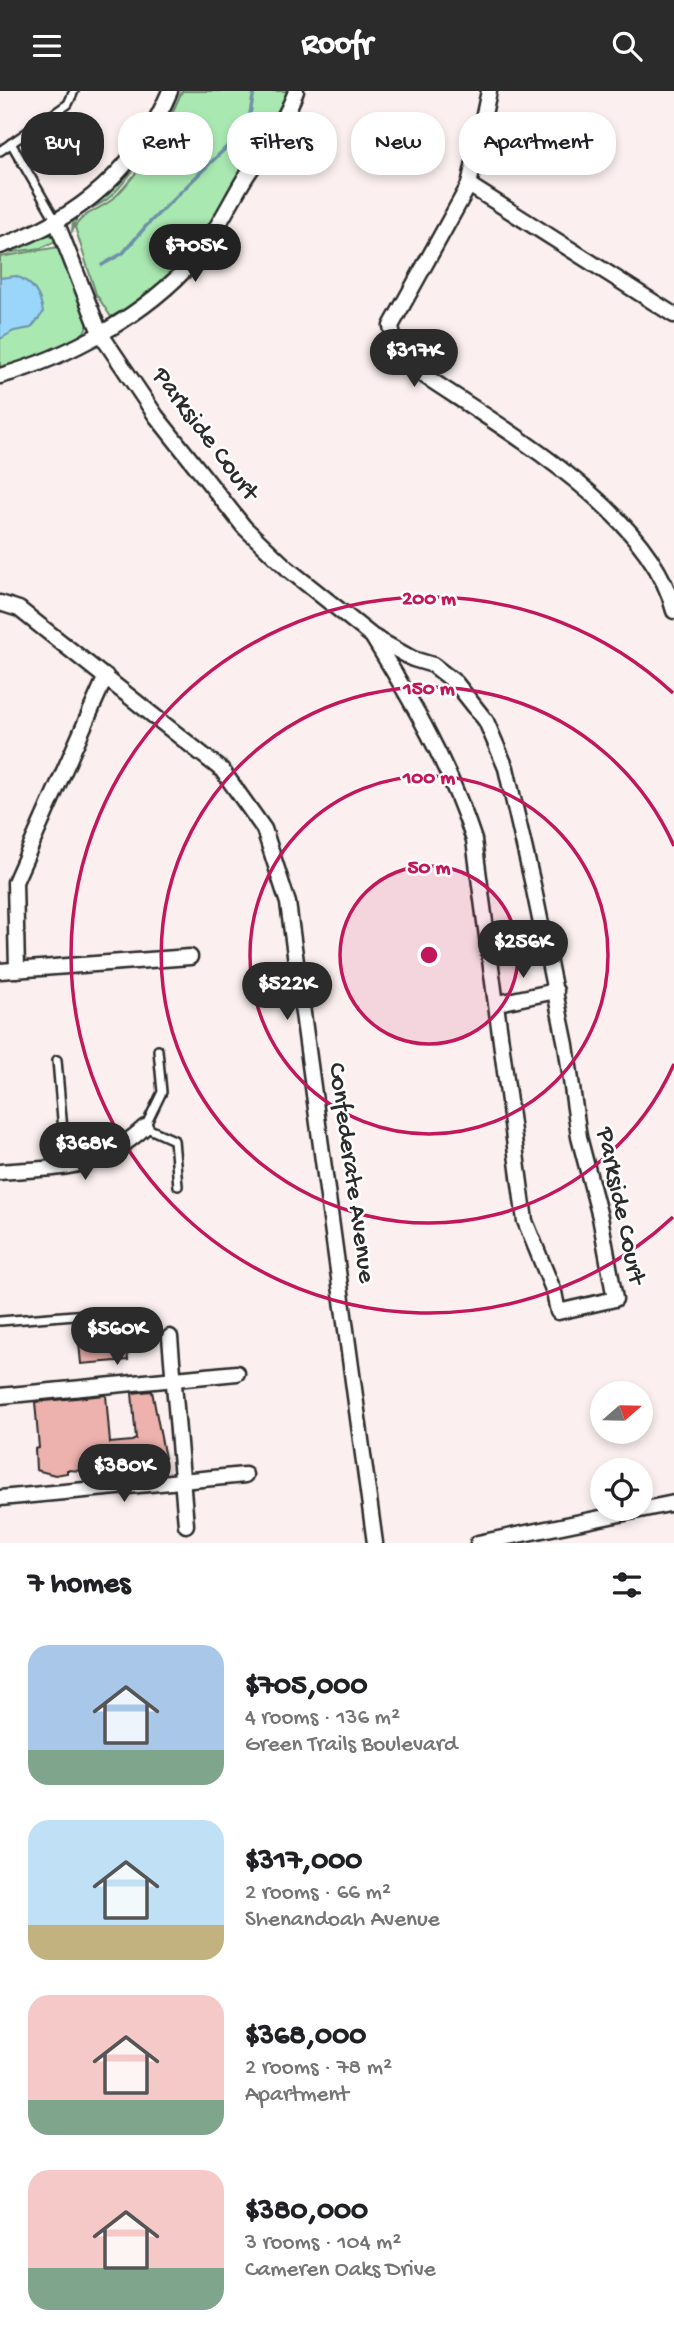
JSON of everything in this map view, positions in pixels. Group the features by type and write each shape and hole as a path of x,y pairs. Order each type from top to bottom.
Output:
{"street":[{"path":"0,246 56,221 91,199 116,175 155,125 170,91"},
{"path":"0,376 51,357 131,316 196,258 274,134 296,91"},
{"path":"489,91 468,185 391,326 396,351 414,368 585,487 635,534 670,595 674,611"},
{"path":"468,185 674,315"},
{"name":"Parkside Court","path":"56,221 100,333 156,416 244,527 288,569 372,636 413,659 433,665 456,683 486,720 506,768 556,991 579,1137 600,1217 615,1299 558,1312 554,1292 525,1221 478,862 465,813 428,732 372,636"},
{"name":"Confederate Avenue","path":"0,603 19,609 222,770 264,829 284,890 375,1543"},
{"path":"17,970 15,882 106,676"},
{"path":"0,971 190,957"},
{"path":"498,1003 556,991"},
{"path":"0,1172 84,1165 112,1153 145,1127"},
{"path":"170,1337 186,1525"},
{"path":"0,1396 237,1373"},
{"path":"0,1497 245,1475"},
{"path":"478,1543 674,1503"}],"lane":[{"path":"0,151 68,104 74,91"},
{"path":"10,143 56,221"},
{"path":"158,1050 162,1092 145,1127 174,1140 178,1186"},
{"path":"57,1060 66,1167"},
{"path":"0,1321 87,1314"}],"green space":[{"path":"177,91 170,112 160,112"},
{"path":"182,91 290,91 281,112 227,112 227,175 241,175 189,259 149,296 111,317 96,294 75,227 83,218 114,198 134,175 213,175 213,112 173,112"},
{"path":"118,164 118,175 129,175 110,197 77,217 72,233 73,219"},
{"path":"42,235 50,235 58,240 41,248 0,254"},
{"path":"58,247 88,321 85,330 66,346 0,371 0,257"}],"water":[{"path":"16,276 35,290 43,313 31,328 14,331 0,339 0,278"}],"building":[{"path":"125,1327 128,1360 81,1364 78,1331"},
{"path":"152,1391 165,1458 146,1463 147,1466 100,1467 100,1472 67,1470 67,1473 55,1475 36,1470 35,1449 39,1448 35,1402 106,1395 110,1443 132,1441 136,1439 132,1393"}],"waterway":[{"path":"102,265 123,253 147,225 240,134 250,114 254,91"}]}
